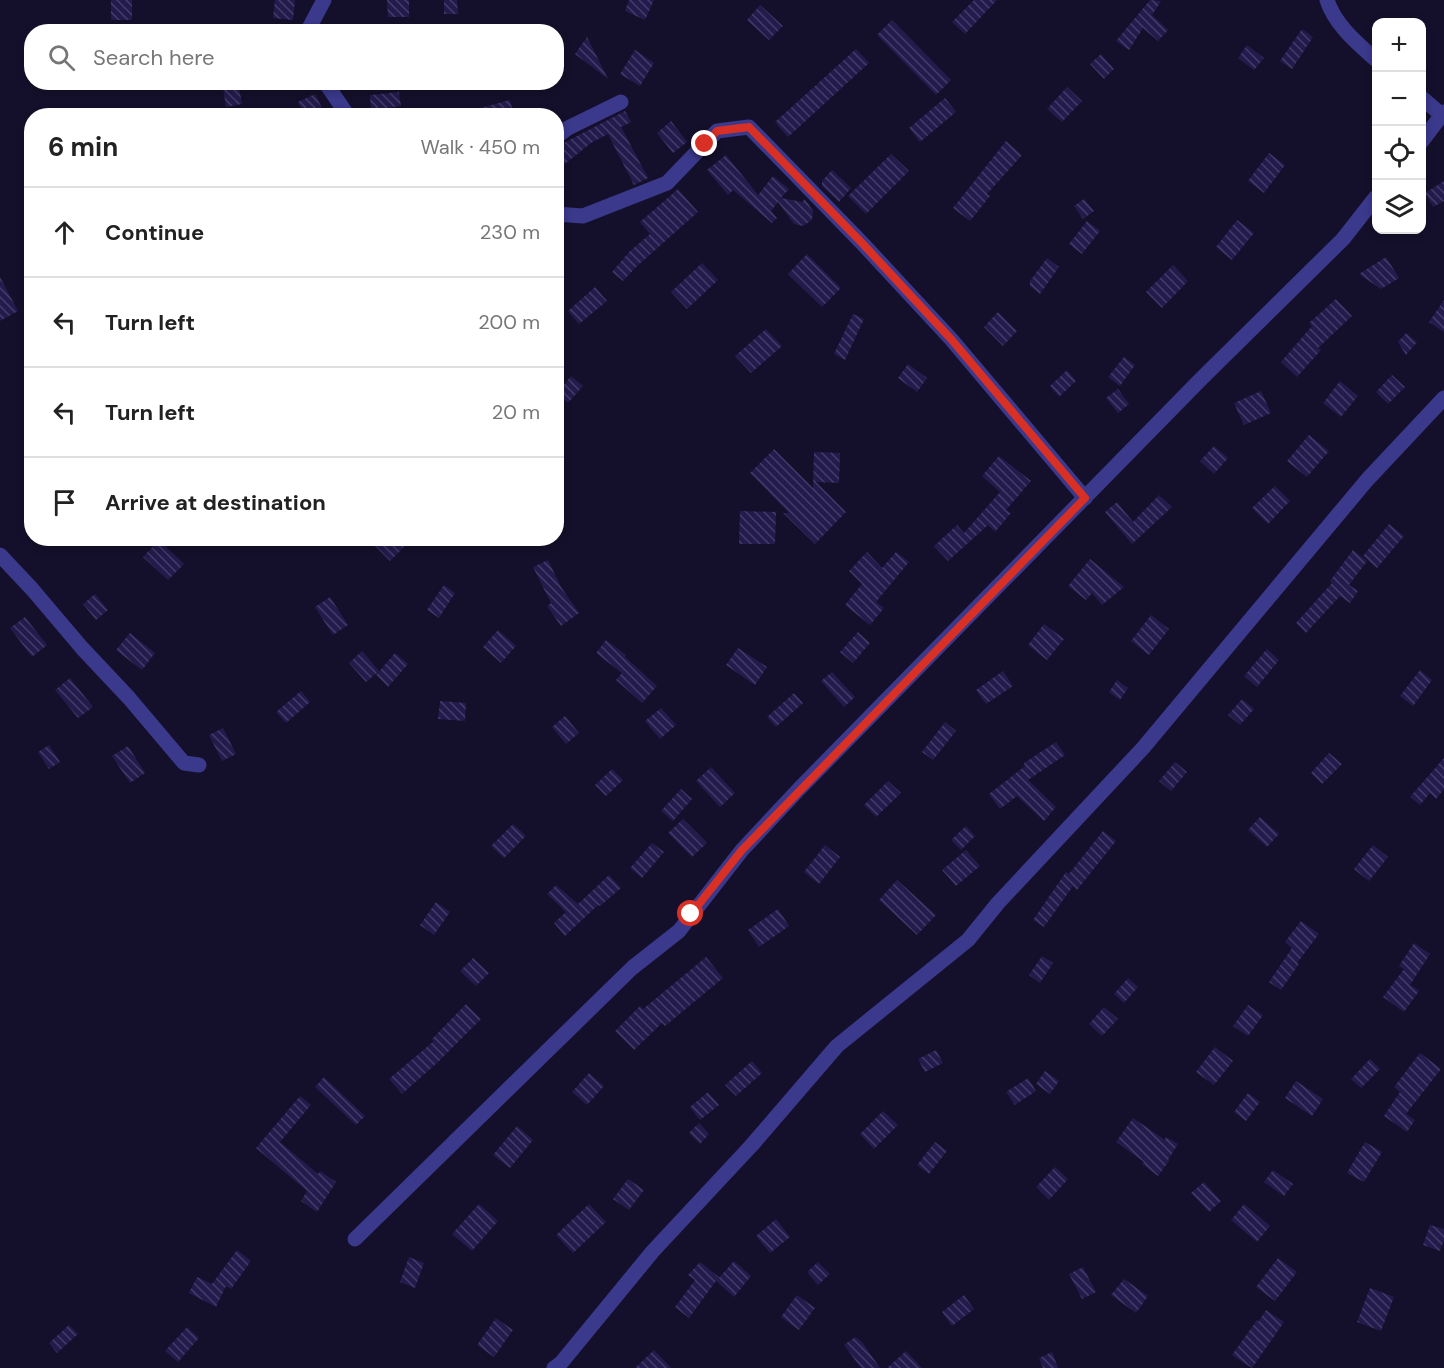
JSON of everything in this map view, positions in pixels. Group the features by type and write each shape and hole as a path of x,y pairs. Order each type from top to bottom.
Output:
{"street":[{"path":"311,24 324,0"},
{"path":"1326,0 1350,37 1372,56"},
{"path":"330,90 343,108"},
{"path":"1426,101 1443,115 1426,136"},
{"path":"564,131 621,102"},
{"path":"564,215 583,216 667,183 717,131 749,127 951,339 1085,498"},
{"path":"355,1239 632,968 679,930 742,850 1201,379 1343,239 1372,203"},
{"path":"554,1368 561,1364 653,1251 751,1146 837,1046 968,940 998,903 1143,748 1367,480 1444,398"},
{"path":"0,555 129,698 184,763 199,765"}],"building":[{"path":"111,0 132,0 132,20 111,20"},
{"path":"275,0 295,0 293,20 273,18"},
{"path":"387,0 409,0 409,17 388,17"},
{"path":"444,0 457,0 458,14 444,14"},
{"path":"629,0 654,0 645,20 625,11"},
{"path":"974,0 997,0 965,34 952,22"},
{"path":"1150,0 1161,1 1152,15 1168,30 1158,41 1143,28 1129,50 1116,41"},
{"path":"760,5 783,26 769,40 747,20"},
{"path":"892,20 951,80 936,95 877,35"},
{"path":"1302,29 1313,37 1292,69 1280,61"},
{"path":"587,37 608,79 575,54"},
{"path":"1247,45 1264,58 1254,70 1238,58"},
{"path":"856,49 869,63 788,137 775,122"},
{"path":"635,50 654,63 640,86 620,74"},
{"path":"1101,54 1114,69 1104,79 1090,64"},
{"path":"1067,87 1082,101 1062,122 1047,109"},
{"path":"223,90 239,90 242,104 226,107"},
{"path":"399,92 401,106 371,108 370,95"},
{"path":"315,94 322,108 301,108 298,102"},
{"path":"945,98 956,112 920,142 909,128"},
{"path":"510,100 512,108 480,108"},
{"path":"625,111 631,122 621,127 648,178 634,185 608,134 591,143 564,165 564,143"},
{"path":"671,121 687,142 673,153 657,133"},
{"path":"1006,141 1022,155 987,194 990,196 970,221 953,208"},
{"path":"1269,153 1285,165 1264,193 1248,181"},
{"path":"891,154 909,171 866,214 848,196"},
{"path":"726,155 758,195 773,176 789,189 781,198 802,202 805,199 813,211 812,220 803,226 794,224 778,202 771,211 777,218 772,223 733,190 728,195 707,170"},
{"path":"832,170 851,188 839,202 822,186 822,181"},
{"path":"1444,181 1444,201 1433,207 1426,192"},
{"path":"678,189 698,212 623,281 612,272 630,251 650,234 640,222"},
{"path":"1084,199 1094,211 1083,219 1074,206"},
{"path":"1237,220 1254,233 1232,260 1216,247"},
{"path":"1087,221 1100,231 1082,254 1069,244"},
{"path":"807,254 841,288 822,307 788,274"},
{"path":"1386,257 1399,278 1381,289 1359,274"},
{"path":"1047,258 1059,267 1040,294 1030,286 1030,281"},
{"path":"702,263 718,280 687,309 671,292"},
{"path":"1173,265 1188,281 1162,308 1146,292"},
{"path":"0,277 18,311 0,321"},
{"path":"595,287 607,301 579,324 568,311"},
{"path":"1336,299 1352,316 1318,348 1321,350 1297,377 1281,362 1312,326 1309,323"},
{"path":"1444,300 1444,332 1429,322"},
{"path":"998,312 1017,331 1003,346 984,327"},
{"path":"853,314 864,319 845,360 834,354"},
{"path":"766,329 782,346 751,373 735,356"},
{"path":"1406,333 1417,342 1406,355 1398,342"},
{"path":"1124,357 1135,365 1120,386 1108,377"},
{"path":"908,364 927,378 917,392 898,378"},
{"path":"1067,370 1076,381 1059,397 1050,386"},
{"path":"1392,375 1405,387 1388,404 1376,392"},
{"path":"571,376 583,386 568,403 564,399 564,384"},
{"path":"1340,381 1358,396 1341,417 1323,403"},
{"path":"1118,389 1129,404 1118,413 1106,398"},
{"path":"1261,391 1271,413 1244,425 1234,403"},
{"path":"1309,435 1329,451 1307,477 1287,461"},
{"path":"1214,446 1228,458 1214,474 1200,461"},
{"path":"774,449 813,488 814,452 840,453 839,483 816,482 846,512 815,544 783,513 789,513 750,473"},
{"path":"999,456 1031,481 1006,510 1011,513 995,532 988,525 948,561 934,546 957,525 964,533 1000,492 982,476"},
{"path":"1275,486 1290,501 1268,524 1252,508"},
{"path":"1159,495 1172,507 1132,544 1105,512 1117,502 1133,522"},
{"path":"740,511 776,512 775,544 739,544"},
{"path":"1389,524 1404,536 1377,568 1363,556"},
{"path":"153,546 165,546 184,564 168,580 143,557"},
{"path":"375,546 403,546 390,561"},
{"path":"1353,550 1367,561 1349,585 1358,591 1350,603 1340,596 1306,633 1296,623 1332,583 1330,581"},
{"path":"867,552 882,568 896,552 909,562 876,602 884,608 870,625 845,605 862,584 849,571"},
{"path":"1090,559 1124,587 1102,605 1092,593 1086,600 1068,586"},
{"path":"548,560 561,587 579,613 561,626 547,606 551,603 533,567"},
{"path":"444,585 455,593 439,618 427,610"},
{"path":"95,594 108,610 96,620 83,604"},
{"path":"330,597 348,625 333,635 315,607"},
{"path":"1151,615 1169,629 1149,655 1131,641"},
{"path":"25,617 47,645 32,657 10,628"},
{"path":"1044,624 1064,639 1047,660 1028,645"},
{"path":"498,630 516,646 501,663 483,647"},
{"path":"858,632 870,643 853,663 840,652"},
{"path":"130,633 155,653 142,670 116,650"},
{"path":"606,640 626,655 625,657 657,686 642,703 616,680 622,673 596,653"},
{"path":"738,648 767,667 755,685 726,665"},
{"path":"1267,649 1279,660 1257,687 1244,676"},
{"path":"362,651 379,671 366,682 349,663"},
{"path":"395,653 408,664 388,687 376,675"},
{"path":"1420,670 1432,680 1413,706 1400,696"},
{"path":"1003,671 1013,686 986,704 976,690"},
{"path":"832,672 855,697 844,707 821,681"},
{"path":"70,678 93,707 78,718 55,690"},
{"path":"1117,680 1128,688 1120,700 1109,692"},
{"path":"301,691 310,702 286,723 276,712"},
{"path":"794,693 803,703 776,727 767,717"},
{"path":"1242,699 1254,709 1240,725 1228,715"},
{"path":"440,701 466,703 465,721 438,719"},
{"path":"661,708 676,725 660,739 645,721"},
{"path":"565,716 579,733 566,744 552,727"},
{"path":"945,722 956,731 933,760 922,752"},
{"path":"223,728 236,754 222,761 209,735"},
{"path":"1056,742 1065,755 1028,780 1056,807 1044,821 1017,796 1000,809 989,794 1025,766 1024,763"},
{"path":"49,745 60,762 49,769 38,752"},
{"path":"128,746 145,773 130,783 112,756"},
{"path":"1329,753 1342,764 1322,784 1311,773"},
{"path":"1444,758 1444,789 1436,799 1430,793 1420,805 1410,797"},
{"path":"1175,762 1187,772 1171,791 1159,781"},
{"path":"711,767 735,793 720,807 696,781"},
{"path":"612,769 623,780 606,796 595,785"},
{"path":"888,781 901,793 876,817 864,805"},
{"path":"681,789 692,799 673,821 661,811"},
{"path":"1260,817 1279,834 1267,847 1248,830"},
{"path":"683,819 707,843 692,857 668,833"},
{"path":"513,824 526,836 504,858 491,846"},
{"path":"966,826 975,836 961,850 951,840"},
{"path":"1103,831 1116,841 1077,890 1073,886 1044,927 1033,920 1066,872 1069,874"},
{"path":"652,843 664,852 642,878 630,868"},
{"path":"825,845 840,857 819,884 804,872"},
{"path":"1373,845 1388,857 1369,881 1354,869"},
{"path":"966,850 980,866 956,886 942,870"},
{"path":"609,875 621,888 600,906 598,905 565,936 554,923 566,912 547,894 556,885 578,904"},
{"path":"897,880 936,915 917,935 879,900"},
{"path":"436,902 450,912 434,935 420,925"},
{"path":"778,909 789,926 759,947 748,930"},
{"path":"1301,921 1319,934 1297,963 1299,964 1281,990 1269,982 1292,948 1285,942"},
{"path":"1414,943 1430,954 1410,985 1419,991 1404,1012 1383,997 1404,969 1399,966"},
{"path":"1042,956 1053,963 1040,983 1029,975"},
{"path":"706,957 723,978 665,1026 662,1023 634,1050 615,1031 640,1006 643,1009"},
{"path":"473,958 489,973 476,986 460,971"},
{"path":"1128,978 1138,987 1124,1003 1114,994"},
{"path":"466,1004 481,1019 402,1094 389,1079 434,1041 432,1039"},
{"path":"1248,1005 1263,1015 1248,1036 1233,1026"},
{"path":"1104,1007 1118,1019 1102,1036 1089,1024"},
{"path":"1215,1047 1233,1061 1214,1085 1196,1072"},
{"path":"936,1050 943,1063 925,1072 918,1059"},
{"path":"1420,1053 1441,1069 1406,1114 1415,1120 1407,1132 1384,1116 1400,1092 1394,1087"},
{"path":"1370,1059 1380,1069 1361,1088 1351,1079"},
{"path":"752,1061 762,1073 736,1096 725,1085"},
{"path":"1045,1071 1059,1081 1050,1094 1036,1084"},
{"path":"589,1073 604,1086 587,1105 572,1092"},
{"path":"324,1077 365,1116 356,1125 315,1087"},
{"path":"1028,1078 1036,1091 1015,1105 1006,1092"},
{"path":"1296,1081 1323,1099 1312,1116 1285,1098"},
{"path":"708,1092 719,1105 700,1120 690,1107"},
{"path":"1248,1093 1260,1102 1246,1121 1234,1112"},
{"path":"300,1096 311,1105 280,1142 318,1174 320,1171 336,1182 317,1212 301,1201 307,1191 256,1148"},
{"path":"883,1111 898,1125 874,1149 860,1134"},
{"path":"1133,1118 1165,1140 1166,1137 1178,1144 1158,1176 1142,1164 1144,1162 1116,1142"},
{"path":"699,1123 709,1134 700,1144 689,1133"},
{"path":"517,1126 533,1140 510,1168 493,1155"},
{"path":"935,1142 947,1151 929,1174 917,1165"},
{"path":"1365,1142 1382,1152 1364,1182 1347,1173"},
{"path":"1055,1167 1068,1179 1049,1200 1036,1187"},
{"path":"1273,1170 1293,1184 1284,1196 1264,1182"},
{"path":"628,1179 644,1190 629,1210 613,1199"},
{"path":"1204,1182 1221,1201 1209,1212 1191,1193"},
{"path":"479,1204 498,1221 472,1251 452,1234"},
{"path":"589,1204 606,1222 573,1253 556,1235"},
{"path":"1244,1204 1270,1226 1257,1242 1231,1220"},
{"path":"776,1219 790,1237 770,1253 756,1236"},
{"path":"1430,1225 1444,1229 1444,1240 1440,1251 1423,1245"},
{"path":"237,1250 251,1261 231,1289 226,1286 216,1307 189,1293 197,1277 212,1284"},
{"path":"409,1257 424,1263 415,1288 400,1282"},
{"path":"1278,1258 1297,1272 1275,1301 1256,1287"},
{"path":"734,1261 751,1276 734,1297 716,1281 689,1318 675,1307 695,1280 688,1275 700,1262 719,1277 718,1279"},
{"path":"818,1262 830,1274 818,1285 807,1272"},
{"path":"1083,1267 1096,1292 1082,1299 1069,1274"},
{"path":"1124,1279 1148,1296 1136,1313 1111,1295"},
{"path":"1370,1288 1394,1297 1381,1331 1357,1322"},
{"path":"797,1295 815,1308 799,1330 781,1317"},
{"path":"964,1295 974,1309 952,1326 942,1312"},
{"path":"1266,1310 1284,1322 1252,1368 1232,1355"},
{"path":"496,1318 513,1330 494,1357 477,1345"},
{"path":"69,1325 78,1334 57,1353 49,1343"},
{"path":"187,1327 199,1338 178,1362 165,1351"},
{"path":"855,1337 862,1342 880,1368 861,1368 844,1345"},
{"path":"654,1350 671,1368 635,1368"},
{"path":"906,1351 922,1368 887,1368"},
{"path":"1052,1352 1058,1368 1043,1368 1039,1358"}],"route":[{"path":"691,914 742,850 812,776 1085,498 951,339 749,127 717,131 705,144"}]}
